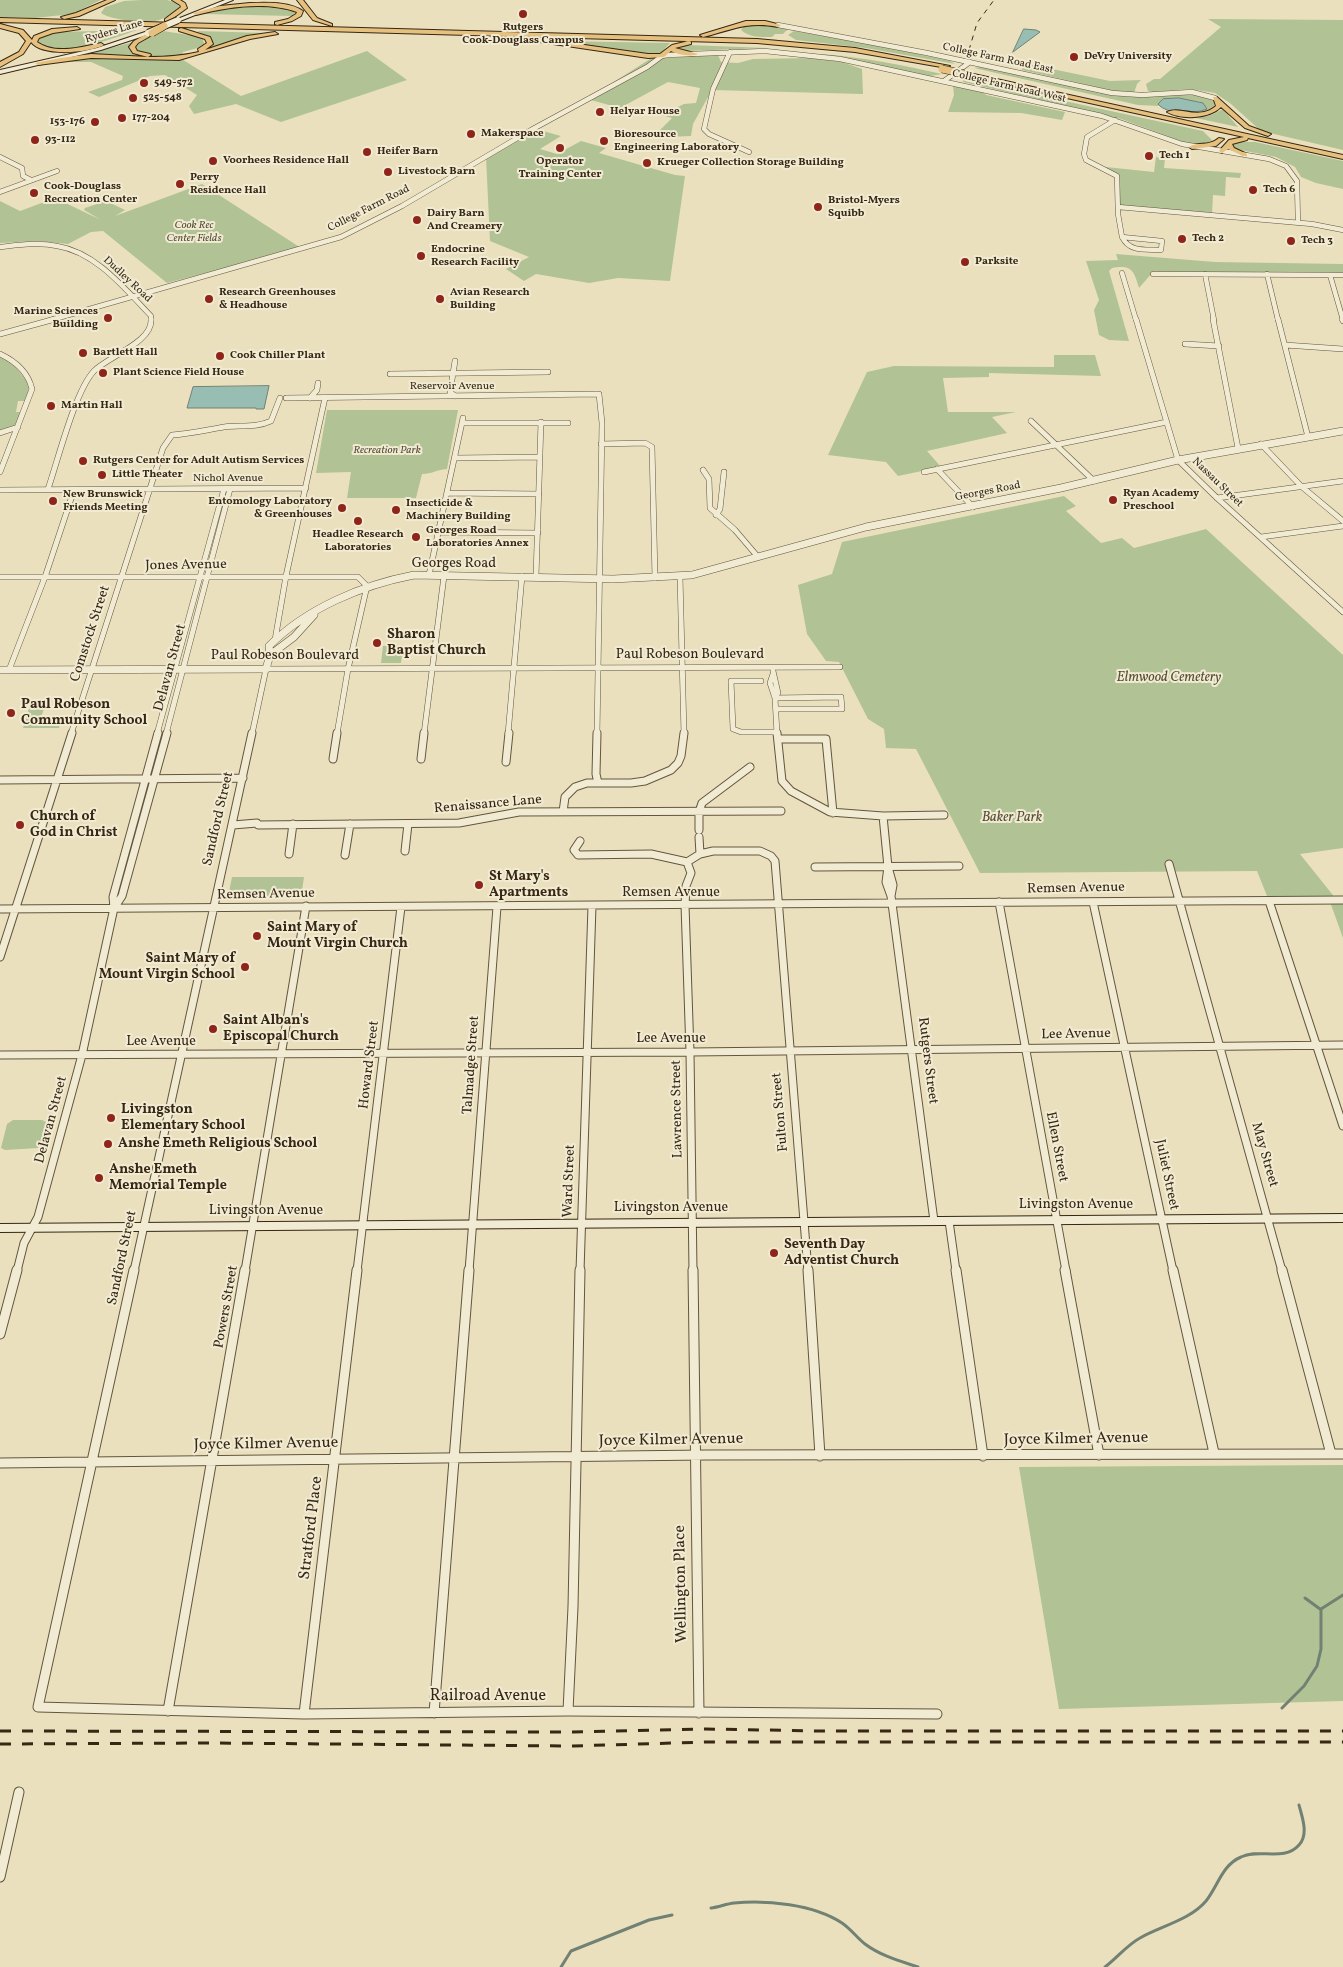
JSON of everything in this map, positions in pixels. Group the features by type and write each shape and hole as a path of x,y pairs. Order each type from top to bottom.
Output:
{"highway":[{"path":"1,22 69,17 112,0"},
{"path":"120,0 101,7 98,11 100,15 115,20 158,26 199,34 208,38 210,42 200,50 173,55 148,56 134,50 132,47 135,43 158,26 184,8 183,4 175,0"},
{"path":"300,0 312,17 318,21 334,26 374,31"},
{"path":"101,45 57,50 41,48 34,42 40,35 58,30 282,22 295,18 300,12 286,4 257,1 228,4 196,13"},
{"path":"642,37 702,35 747,21 778,25"},
{"path":"1,22 642,37 790,43"},
{"path":"0,64 21,53 29,41 27,36 21,31 1,22"},
{"path":"778,25 750,23 739,26 738,30 751,37 871,52 1343,157"},
{"path":"210,25 479,36 708,42 822,50 944,68"},
{"path":"38,63 90,56 156,59 179,58 201,53 240,38 261,34 374,31"},
{"path":"479,36 536,41 660,58 670,48 680,44 708,42"},
{"path":"670,48 677,52 695,54"},
{"path":"971,74 1343,153"},
{"path":"1088,98 1188,115 1214,110 1219,105 1215,98"},
{"path":"1215,98 1250,128 1303,144"},
{"path":"1180,122 1210,132 1221,139"},
{"path":"1192,147 1211,146 1218,144 1221,139"},
{"path":"1219,151 1221,139"},
{"path":"1219,151 1228,143 1243,139 1287,145"},
{"path":"1228,143 1230,148 1245,155"}],"main road":[{"name":"Ryders Lane","path":"0,70 106,47 222,0"},
{"name":"Ryders Lane","path":"0,70 101,45 178,20 230,0"},
{"name":"Livingston Avenue","path":"0,1228 1343,1218"}],"street":[{"name":"College Farm Road East","path":"778,25 970,62 1117,94 1150,95 1188,91 1215,98"},
{"path":"730,52 713,89 704,130 749,152"},
{"name":"College Farm Road West","path":"660,58 730,52 774,52 825,56 1115,120 1192,147 1278,162 1287,168 1298,182 1298,223"},
{"name":"College Farm Road","path":"0,334 341,237 402,206 660,58"},
{"path":"944,81 970,62"},
{"path":"1115,120 1089,134 1084,154 1086,160 1117,176 1119,232 1124,243 1132,248 1161,250 1162,241 1122,237"},
{"path":"0,157 22,168 23,176 31,180"},
{"path":"0,192 57,171"},
{"path":"1118,207 1298,223 1343,230"},
{"name":"Dudley Road","path":"0,247 39,244 61,246 78,251 89,258 131,297 151,316 153,322 151,328 140,340 99,367 88,380 82,390 48,489"},
{"name":"Nassau Street","path":"1122,272 1178,460 1217,498 1343,612"},
{"path":"1153,274 1343,275"},
{"path":"1205,274 1238,448"},
{"path":"1267,274 1297,400 1308,437"},
{"path":"1330,275 1343,321"},
{"path":"1185,344 1219,346"},
{"path":"1285,345 1343,348"},
{"path":"0,354 20,368 31,382 31,396 0,472"},
{"path":"455,361 450,392 455,396"},
{"path":"390,374 548,372"},
{"path":"307,398 317,390 318,383"},
{"name":"Reservoir Avenue","path":"286,398 599,394 602,444"},
{"name":"Comstock Street","path":"0,957 160,455 172,435 199,433 225,427 263,425 270,421 274,415 280,398"},
{"path":"266,669 270,655 269,646 274,640 325,398"},
{"path":"429,576 462,421 568,422"},
{"path":"1031,421 1094,481"},
{"path":"536,576 541,422"},
{"path":"924,472 1167,422"},
{"path":"0,434 18,427"},
{"name":"Georges Road","path":"274,640 302,619 336,600 367,586 408,576 536,576 613,579 680,577 866,527 973,507 1238,448 1343,432"},
{"path":"0,434 13,441"},
{"path":"598,782 596,774 602,444 650,444 652,449 654,578"},
{"path":"1261,444 1302,486 1343,521"},
{"path":"455,458 540,457"},
{"path":"937,469 973,507"},
{"path":"703,470 709,478 710,508 735,530 758,557"},
{"path":"716,515 720,509 724,472"},
{"path":"1217,498 1343,481"},
{"name":"Nichol Avenue","path":"1,490 306,488"},
{"name":"Delavan Street","path":"114,908 122,896 169,725 208,576 227,489"},
{"name":"Delavan Street","path":"0,1334 24,1243 38,1217 82,1055 114,908 114,897 199,576 227,489"},
{"path":"0,497 1,490"},
{"path":"9,670 74,490"},
{"path":"447,493 539,494"},
{"path":"1261,537 1343,526"},
{"path":"439,532 538,533"},
{"name":"Jones Avenue","path":"0,578 351,576 358,578 367,586"},
{"path":"421,759 444,576"},
{"path":"506,762 522,576"},
{"path":"564,812 565,797 568,791 587,783 631,783 645,781 671,770 678,763 681,756 684,731 680,577"},
{"path":"333,759 348,669 367,586"},
{"name":"Georges Road","path":"270,655 310,621 316,612"},
{"name":"Paul Robeson Boulevard","path":"0,670 683,668 773,671 840,666"},
{"name":"Sandford Street","path":"38,1707 266,669"},
{"path":"773,671 778,693 774,697"},
{"path":"761,681 731,681 733,730 826,739 833,813"},
{"path":"774,697 780,772 786,787 833,813 882,816 944,815"},
{"path":"774,697 840,697 842,709 776,710"},
{"path":"160,725 169,725"},
{"path":"580,841 574,850 578,855 582,856 656,854 687,862 700,854 698,812 705,800 750,767"},
{"path":"0,780 243,778"},
{"name":"Renaissance Lane","path":"233,825 256,827 258,825 293,824 460,823 519,812 781,811"},
{"name":"Rutgers Street","path":"882,816 888,867 886,875 888,892 892,900 934,1221"},
{"path":"289,854 293,824"},
{"path":"346,855 350,824"},
{"path":"405,851 408,824"},
{"name":"Fulton Street","path":"700,854 713,851 760,851 771,856 774,862 780,905 789,1050 805,1222 820,1456"},
{"name":"Lawrence Street","path":"687,862 691,873 686,886 685,905 690,1052 695,1456"},
{"name":"May Street","path":"1169,864 1331,1454"},
{"path":"815,867 959,866"},
{"name":"Remsen Avenue","path":"0,909 780,905 892,900 999,902 1343,900"},
{"path":"1269,901 1343,1126"},
{"name":"Ellen Street","path":"999,902 1099,1455"},
{"name":"Juliet Street","path":"1094,902 1123,1047 1214,1453"},
{"name":"Powers Street","path":"168,1711 253,1227 306,906"},
{"name":"Ward Street","path":"568,1712 573,1607 581,1224 592,906"},
{"name":"Howard Street","path":"362,1226 401,907"},
{"name":"Talmadge Street","path":"434,1713 497,907"},
{"name":"Lee Avenue","path":"0,1055 690,1052 1343,1044"},
{"path":"949,1221 983,1456"},
{"name":"Stratford Place","path":"304,1714 362,1226"},
{"name":"Joyce Kilmer Avenue","path":"0,1463 695,1456 1343,1454"},
{"name":"Wellington Place","path":"695,1456 699,1712"},
{"name":"Railroad Avenue","path":"38,1707 304,1714 699,1712 937,1714"},
{"path":"0,1878 19,1792"}],"green space":[{"path":"0,0 101,0 72,14 35,18 0,17"},
{"path":"167,0 178,3 179,8 167,17 154,21 120,19 101,13 105,7 124,1"},
{"path":"269,2 289,6 295,11 293,16 203,14 245,3"},
{"path":"1208,19 1343,20 1343,150 1261,131 1231,104 1215,93 1190,89 1148,91 1146,84 1154,79 1160,79 1221,27"},
{"path":"762,23 788,29 783,34 775,34 772,37 752,36 741,30 744,26"},
{"path":"137,30 102,42 78,47 42,47 39,42 40,37 57,32"},
{"path":"163,31 202,37 205,46 183,52 180,58 241,96 367,51 407,80 281,122 236,104 194,114 189,106 197,95 165,75 150,76 99,97 88,92 122,80 123,76 91,62 57,62 89,57 88,54 137,41"},
{"path":"197,31 266,33 246,36 205,51 212,44 212,39"},
{"path":"794,31 886,47 950,61 955,64 866,48 796,40 788,35"},
{"path":"557,41 670,43 660,54 648,55"},
{"path":"688,45 767,48 685,51 675,49"},
{"path":"821,54 852,57 942,74 930,76"},
{"path":"718,55 721,62 738,63 753,59 811,58 842,62 862,69 863,94 712,90 693,124 691,136 641,138 641,133 659,131 672,118 661,115 684,104 696,103 700,88 668,82 620,108 587,99 650,59"},
{"path":"1028,64 1110,81 1141,80 1137,84 1134,93 1123,93 1022,70 1022,67"},
{"path":"980,67 1114,95 1152,97 1195,94 1202,95 1215,102 1214,106 1208,111 1202,111 1205,110 1200,102 1173,98 1163,99 1158,104 1159,106 1138,105 974,68"},
{"path":"963,79 1203,131 1212,140 1208,144 1189,144 1121,119 963,82"},
{"path":"953,86 1065,112 1062,120 1021,113 948,112 954,95"},
{"path":"1223,109 1238,127 1191,117 1209,116"},
{"path":"532,128 561,136 540,149 557,154 581,141 606,148 599,153 675,175 685,176 670,281 618,278 589,283 536,274 524,281 506,269 529,257 490,241 486,157"},
{"path":"1255,142 1343,161 1343,189 1316,183 1301,177 1295,167 1276,157 1235,149 1232,144"},
{"path":"1156,157 1165,158 1164,168 1241,173 1240,178 1226,177 1225,196 1213,195 1212,214 1118,207 1117,176 1096,166 1154,172"},
{"name":"Cook Rec Center Fields","path":"202,184 301,248 167,283 103,231 91,232 68,244 37,241 0,243 0,201 20,211 55,198 101,220 84,210 85,208 106,201 125,210 115,216"},
{"path":"1116,254 1215,262 1343,264 1343,274 1152,273 1139,288 1134,273 1131,270 1124,267 1112,268 1109,271 1129,341 1109,340 1099,335 1094,310 1099,300 1086,261 1118,260"},
{"path":"0,353 5,354 29,384 27,401 18,401 16,412 22,412 18,427 0,433"},
{"path":"1054,355 1095,355 1101,376 989,373 989,377 943,378 948,412 1016,412 992,417 1007,433 927,451 941,467 898,476 886,462 828,455 867,372 894,366 1054,367"},
{"name":"Recreation Park","path":"327,410 458,410 447,469 422,474 416,498 347,498 351,472 316,473"},
{"name":"Elmwood Cemetery","path":"1064,496 1076,506 1066,511 1101,543 1122,538 1134,548 1206,529 1343,655 1343,848 1300,854 1336,899 1343,899 1343,938 1329,899 1269,901 1257,871 980,873 916,749 886,748 884,729 868,719 839,662 826,661 807,634 798,585 832,574 842,542"},
{"path":"403,645 401,663 381,663 383,646"},
{"path":"31,702 45,706 40,720 61,720 59,728 23,728"},
{"path":"232,877 304,877 301,897 228,897"},
{"path":"13,1120 42,1120 46,1122 41,1144 38,1148 5,1150 1,1148 7,1124"},
{"path":"1343,1465 1343,1701 1059,1709 1019,1467"}],"water":[{"path":"1024,29 1040,32 1013,52"},
{"path":"1179,98 1203,103 1207,109 1195,112 1174,112 1162,108 1158,104 1163,99"},
{"path":"269,386 264,409 187,408 193,387"}],"waterway":[{"path":"1282,1708 1304,1686 1317,1666 1321,1649 1321,1609 1343,1595"},
{"path":"1305,1598 1320,1609"},
{"path":"1105,1967 1135,1941 1184,1918 1199,1908 1206,1901 1229,1865 1241,1857 1256,1854 1286,1853 1299,1845 1304,1836 1303,1820 1299,1805"},
{"path":"711,1908 734,1903 761,1902 790,1905 818,1911 842,1923 865,1944 878,1952 918,1967"},
{"path":"561,1967 571,1951 649,1920 672,1915"}],"railway":[{"path":"969,50 977,23 994,0"},
{"path":"0,1731 573,1732 706,1729 821,1731 1343,1731"},
{"path":"0,1744 211,1743 573,1746 706,1742 1343,1742"}],"place":[{"name":"Rutgers Cook-Douglass Campus","path":"523,14"},
{"name":"DeVry University","path":"1074,57"},
{"name":"549-572","path":"144,83"},
{"name":"525-548","path":"133,98"},
{"name":"Helyar House","path":"600,112"},
{"name":"177-204","path":"122,118"},
{"name":"153-176","path":"95,122"},
{"name":"Makerspace","path":"471,134"},
{"name":"93-112","path":"35,140"},
{"name":"Bioresource Engineering Laboratory","path":"604,141"},
{"name":"Operator Training Center","path":"560,148"},
{"name":"Heifer Barn","path":"367,152"},
{"name":"Tech 1","path":"1149,156"},
{"name":"Voorhees Residence Hall","path":"213,161"},
{"name":"Krueger Collection Storage Building","path":"647,163"},
{"name":"Livestock Barn","path":"388,172"},
{"name":"Perry Residence Hall","path":"180,184"},
{"name":"Tech 6","path":"1253,190"},
{"name":"Cook-Douglass Recreation Center","path":"34,193"},
{"name":"Bristol-Myers Squibb","path":"818,207"},
{"name":"Dairy Barn And Creamery","path":"417,220"},
{"name":"Tech 2","path":"1182,239"},
{"name":"Tech 3","path":"1291,241"},
{"name":"Endocrine Research Facility","path":"421,256"},
{"name":"Parksite","path":"965,262"},
{"name":"Research Greenhouses & Headhouse","path":"209,299"},
{"name":"Avian Research Building","path":"440,299"},
{"name":"Marine Sciences Building","path":"108,318"},
{"name":"Bartlett Hall","path":"83,353"},
{"name":"Cook Chiller Plant","path":"220,356"},
{"name":"Plant Science Field House","path":"103,373"},
{"name":"Martin Hall","path":"51,406"},
{"name":"Rutgers Center for Adult Autism Services","path":"83,461"},
{"name":"Little Theater","path":"102,475"},
{"name":"Ryan Academy Preschool","path":"1113,500"},
{"name":"New Brunswick Friends Meeting","path":"53,501"},
{"name":"Entomology Laboratory & Greenhouses","path":"342,508"},
{"name":"Insecticide & Machinery Building","path":"396,510"},
{"name":"Headlee Research Laboratories","path":"358,521"},
{"name":"Georges Road Laboratories Annex","path":"416,537"},
{"name":"Sharon Baptist Church","path":"377,643"},
{"name":"Paul Robeson Community School","path":"11,713"},
{"name":"Church of God in Christ","path":"20,825"},
{"name":"St Mary's Apartments","path":"479,885"},
{"name":"Saint Mary of Mount Virgin Church","path":"257,936"},
{"name":"Saint Mary of Mount Virgin School","path":"245,967"},
{"name":"Saint Alban's Episcopal Church","path":"213,1029"},
{"name":"Livingston Elementary School","path":"111,1118"},
{"name":"Anshe Emeth Religious School","path":"108,1144"},
{"name":"Anshe Emeth Memorial Temple","path":"99,1178"},
{"name":"Seventh Day Adventist Church","path":"774,1253"}],"park label":[{"name":"Baker Park","path":"1012,818"}]}
